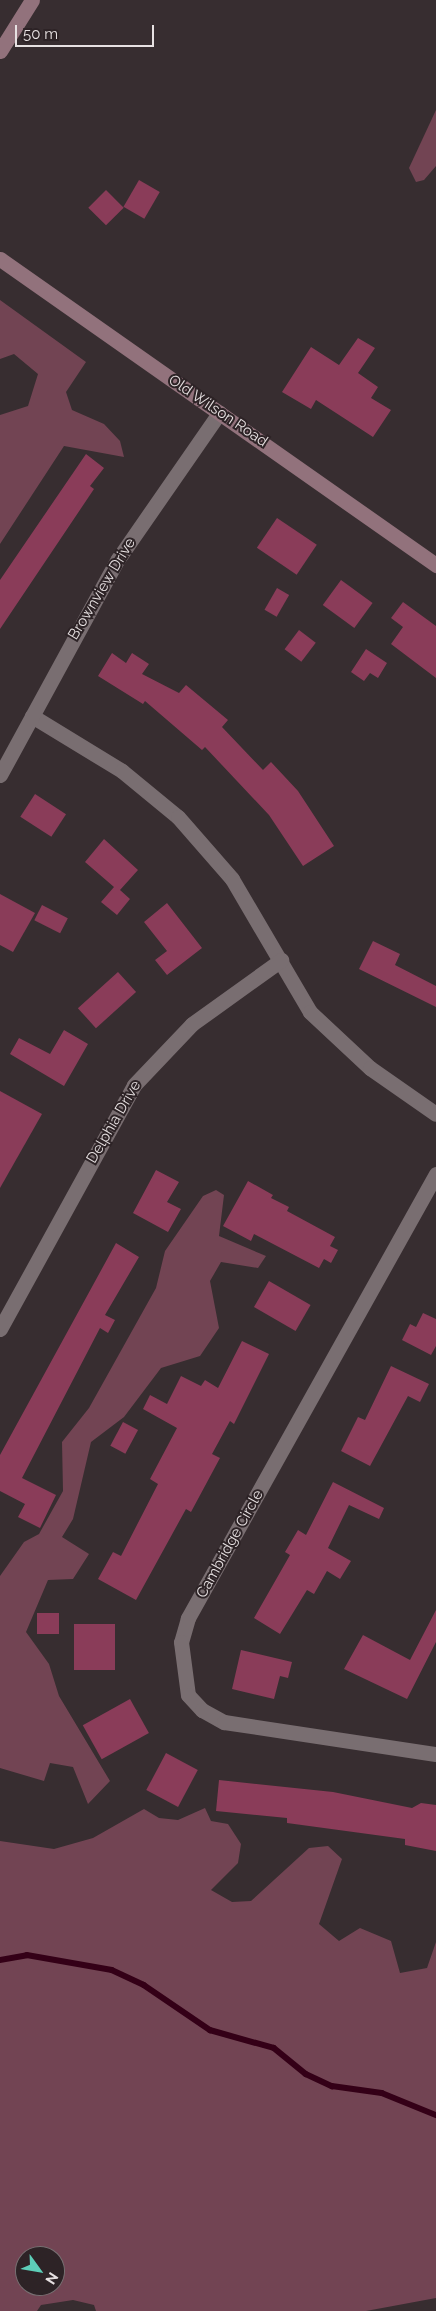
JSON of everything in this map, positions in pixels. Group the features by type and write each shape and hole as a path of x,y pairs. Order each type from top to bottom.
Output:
{"street":[{"path":"0,51 32,0"},
{"name":"Old Wilson Road","path":"0,259 436,565"},
{"name":"Brownview Drive","path":"0,775 118,560 218,413"},
{"path":"32,716 122,771 178,817 232,879 310,1012 333,1037 436,1114"},
{"name":"Delphia Drive","path":"0,1330 134,1085 192,1024 281,960"},
{"name":"Cambridge Circle","path":"436,1174 188,1618 181,1642 188,1695 202,1710 224,1722 436,1754"}],"shaded area":[{"path":"436,110 436,166 424,180 416,182 409,168"},
{"path":"0,300 86,362 66,392 72,410 104,424 120,441 124,457 64,446 0,544 0,415 28,406 38,374 14,354 0,359"},
{"path":"216,1190 224,1195 219,1236 266,1256 258,1268 221,1262 210,1281 219,1328 200,1356 161,1368 124,1417 91,1442 73,1519 62,1537 89,1554 73,1579 48,1580 26,1632 49,1664 59,1696 110,1781 88,1804 73,1767 50,1763 44,1781 0,1768 0,1576 24,1542 39,1534 63,1491 62,1442 89,1408 156,1288 165,1251 203,1196"},
{"path":"205,1808 211,1821 228,1824 241,1844 238,1863 211,1890 232,1902 251,1901 309,1848 328,1846 342,1859 319,1924 339,1941 360,1928 391,1941 400,1973 427,1968 436,1942 436,2298 366,2311 96,2311 94,2305 73,2300 41,2305 37,2311 0,2311 0,1841 54,1849 93,1838 144,1809 159,1818 178,1820"}],"building":[{"path":"139,180 160,192 144,219 124,207"},
{"path":"106,190 124,208 106,225 88,208"},
{"path":"358,338 375,348 358,373 378,387 371,398 391,410 373,437 316,400 311,409 282,392 311,347 339,365"},
{"path":"86,454 104,468 90,486 94,489 0,629 0,580"},
{"path":"277,518 317,545 297,575 257,548"},
{"path":"341,580 373,603 354,628 323,605"},
{"path":"277,588 289,595 277,617 264,610"},
{"path":"403,602 436,626 436,678 391,644 403,627 391,618"},
{"path":"299,630 316,643 301,662 285,649"},
{"path":"366,649 387,663 378,678 370,673 364,681 351,672"},
{"path":"112,653 126,663 132,653 149,664 142,674 179,693 186,685 228,720 222,727 263,770 271,762 298,791 334,846 303,866 269,815 205,747 202,750 145,701 143,704 98,676"},
{"path":"35,794 66,814 51,837 20,817"},
{"path":"104,839 138,870 120,890 130,899 117,915 101,902 114,887 85,862"},
{"path":"0,894 35,913 13,952 0,945"},
{"path":"167,903 202,948 167,975 155,960 167,951 144,922"},
{"path":"42,905 68,918 60,933 34,920"},
{"path":"373,941 400,954 395,965 436,986 436,1007 359,969"},
{"path":"118,972 136,992 96,1028 78,1008"},
{"path":"64,1030 88,1044 64,1086 10,1054 19,1038 50,1054"},
{"path":"0,1091 42,1114 0,1188"},
{"path":"156,1170 179,1182 167,1202 181,1209 168,1232 133,1213"},
{"path":"248,1181 273,1195 271,1198 289,1207 287,1211 335,1237 330,1246 338,1250 331,1263 324,1259 319,1268 254,1234 251,1241 223,1226"},
{"path":"116,1243 139,1257 105,1315 115,1320 108,1333 100,1328 22,1478 56,1495 40,1528 18,1517 25,1504 0,1491 0,1455"},
{"path":"269,1281 311,1305 296,1331 254,1307"},
{"path":"423,1313 436,1319 436,1346 431,1355 402,1340 410,1324 416,1327"},
{"path":"242,1341 269,1354 234,1424 230,1421 212,1454 220,1458 191,1512 186,1509 136,1600 98,1579 113,1552 121,1556 158,1484 150,1479 177,1428 143,1409 150,1395 167,1404 181,1376 201,1386 205,1380 218,1388"},
{"path":"391,1366 429,1384 420,1402 408,1396 370,1466 341,1451 358,1417 365,1420"},
{"path":"123,1422 138,1430 125,1454 110,1446"},
{"path":"333,1482 384,1508 379,1519 349,1505 328,1548 351,1561 340,1579 327,1571 314,1594 307,1590 280,1634 254,1618 290,1555 285,1552 298,1530 306,1535"},
{"path":"436,1610 436,1642 407,1699 344,1669 363,1635 410,1660"},
{"path":"37,1613 59,1613 59,1634 37,1634"},
{"path":"74,1624 115,1624 115,1670 74,1670"},
{"path":"241,1650 292,1662 288,1678 280,1676 274,1699 232,1689"},
{"path":"130,1699 149,1733 102,1759 83,1725"},
{"path":"166,1753 198,1770 178,1807 146,1790"},
{"path":"219,1780 333,1792 412,1808 421,1803 436,1805 436,1851 405,1845 405,1839 287,1823 287,1818 216,1811"}],"waterway":[{"path":"0,1960 27,1955 112,1970 144,1985 210,2030 274,2048 306,2074 332,2086 382,2093 436,2115"}]}
